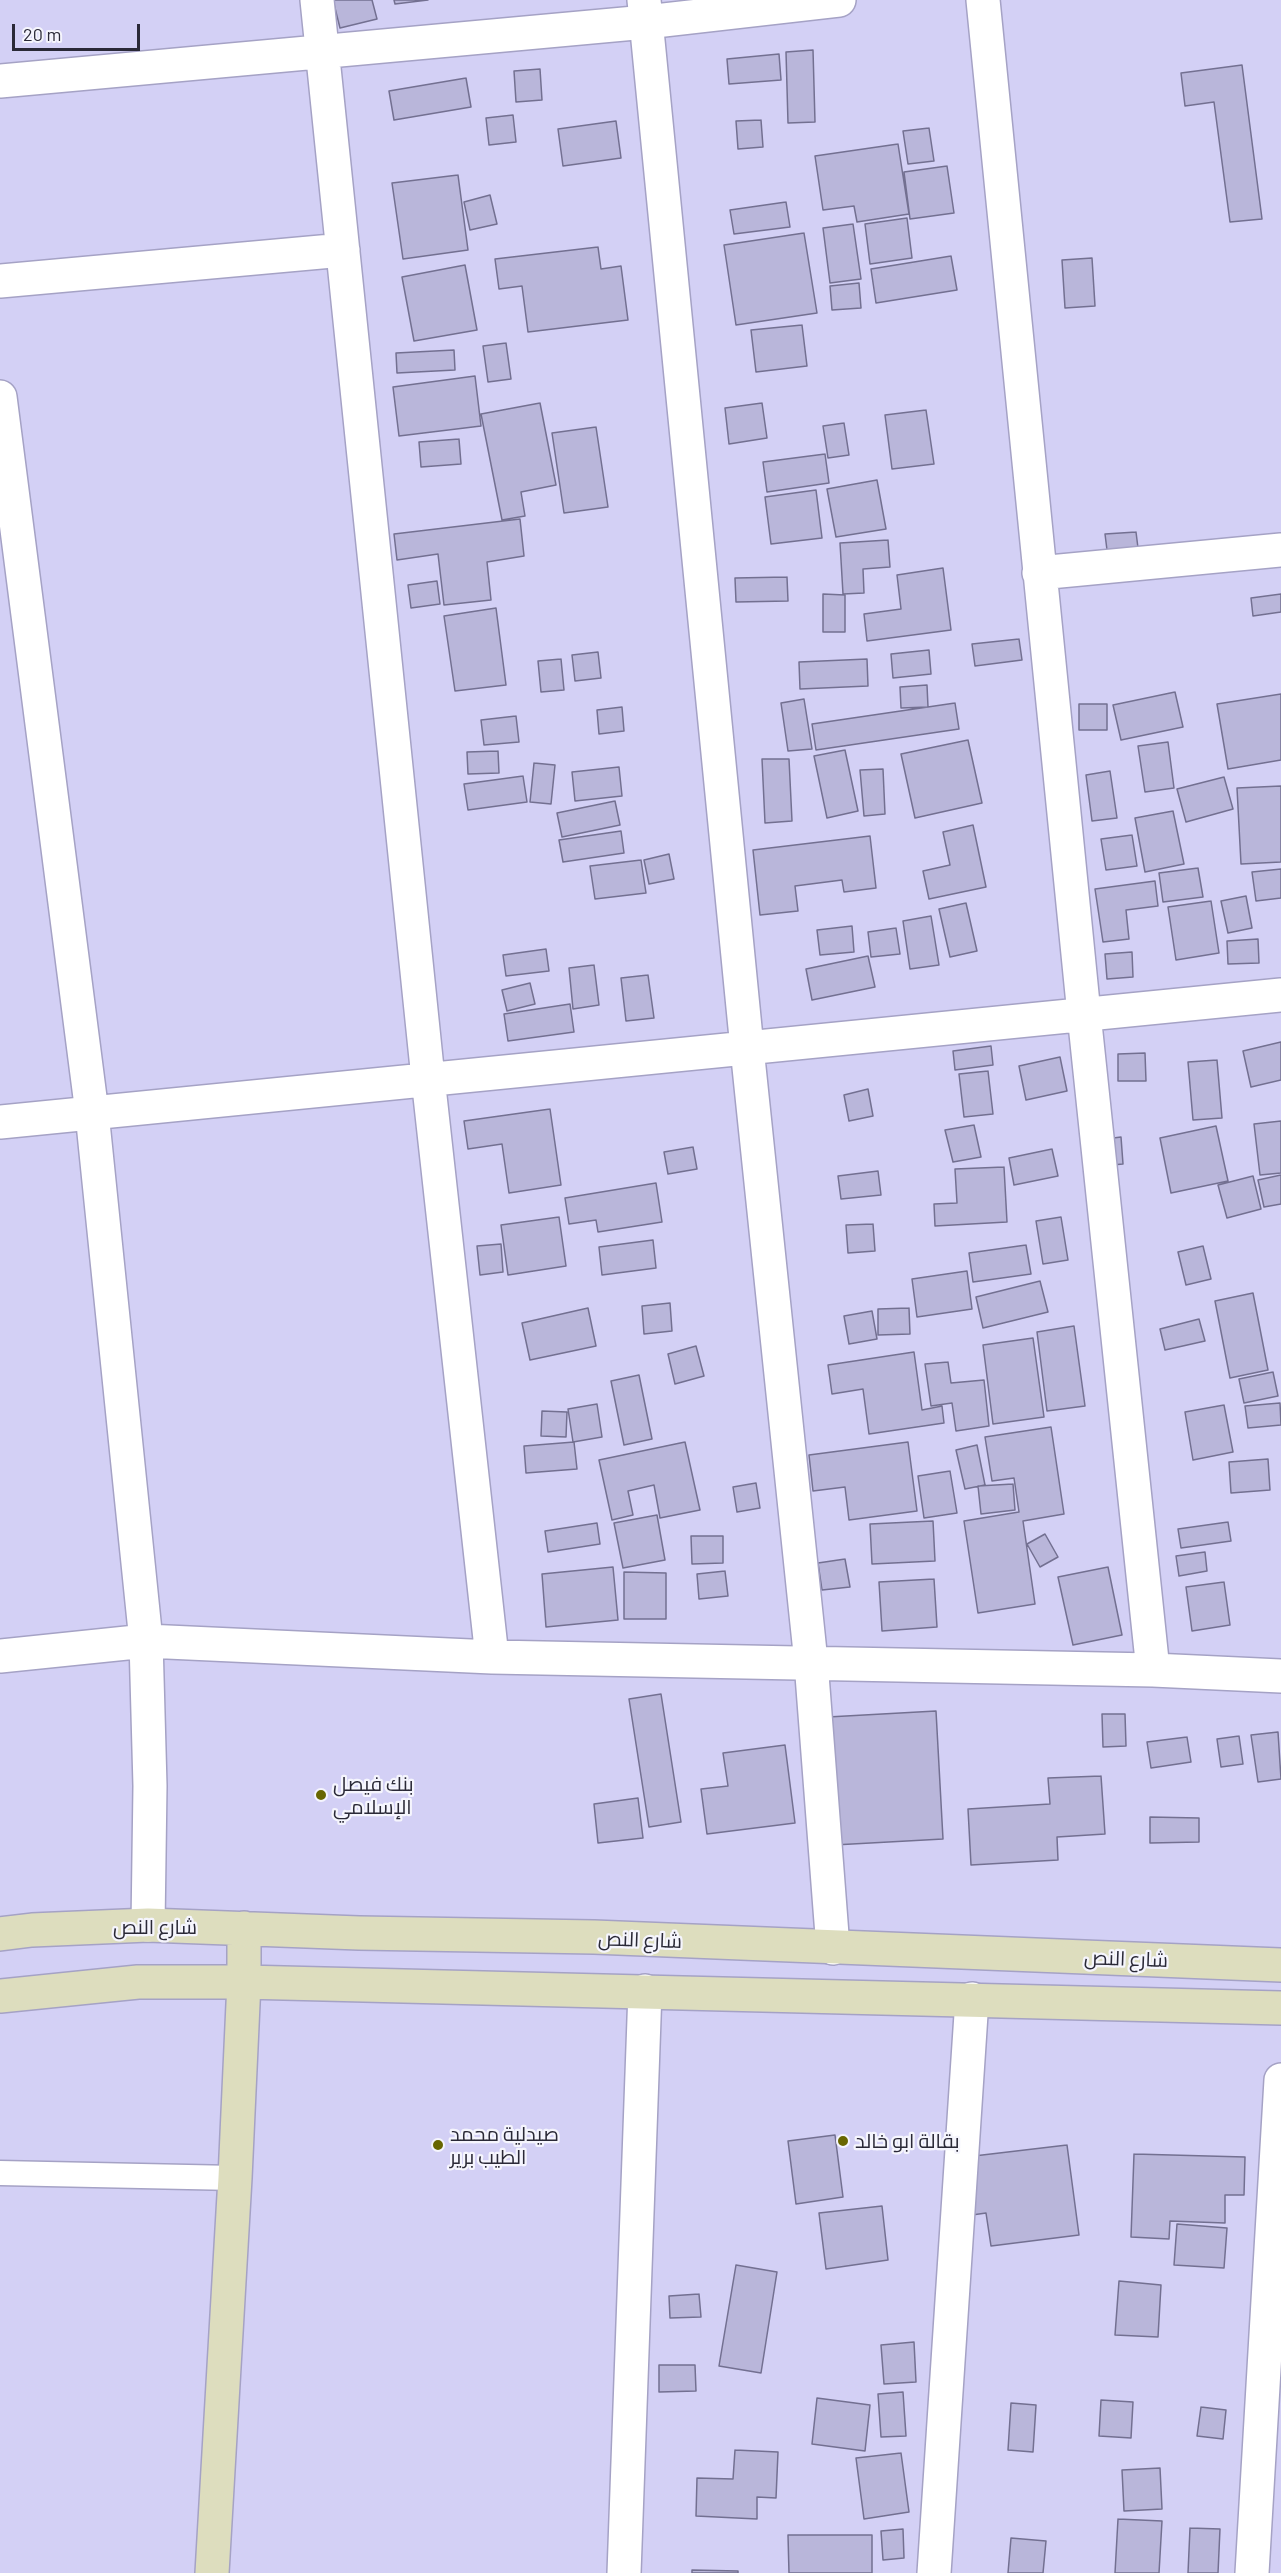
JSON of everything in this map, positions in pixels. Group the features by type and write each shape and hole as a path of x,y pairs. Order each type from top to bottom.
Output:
{"main road":[{"name":"شارع النص","path":"0,1934 32,1930 148,1925 359,1933 594,1937 1281,1965"},
{"path":"212,2573 235,2178 244,1982 244,1928"},
{"path":"0,1996 138,1982 244,1982 1281,2008"}],"street":[{"path":"317,0 428,1078 492,1657"},
{"path":"0,81 322,52 645,11 839,0"},
{"path":"983,0 1084,1014 1154,1670"},
{"path":"645,11 747,1048 811,1662 833,1948"},
{"path":"0,281 342,250"},
{"path":"0,397 2,430 92,1113 146,1641 150,1786 148,1925"},
{"path":"1039,573 1281,549"},
{"path":"0,1122 1281,994"},
{"path":"0,1656 146,1641 492,1657 1154,1670 1281,1676"},
{"path":"624,2573 645,1991"},
{"path":"934,2573 972,1999"},
{"path":"1252,2573 1270,2464 1281,2080"}],"lane":[{"path":"0,2173 235,2178"}],"building":[{"path":"333,0 372,0 377,19 340,28"},
{"path":"394,0 428,0 395,4"},
{"path":"813,50 815,122 788,123 786,52"},
{"path":"779,54 781,80 729,84 727,59"},
{"path":"1242,65 1262,219 1230,222 1214,102 1185,106 1181,73"},
{"path":"540,69 542,100 516,102 514,71"},
{"path":"466,78 471,107 394,120 389,91"},
{"path":"513,115 516,142 489,145 486,118"},
{"path":"761,120 763,147 738,149 736,121"},
{"path":"616,121 621,158 563,166 558,129"},
{"path":"929,128 934,161 908,164 903,131"},
{"path":"898,144 909,214 857,222 854,206 823,210 815,156"},
{"path":"947,166 954,213 910,219 904,172"},
{"path":"458,175 468,250 403,259 392,183"},
{"path":"490,195 497,224 470,230 464,202"},
{"path":"786,202 790,227 734,234 730,210"},
{"path":"907,218 912,258 870,264 865,224"},
{"path":"853,224 861,279 830,283 823,228"},
{"path":"804,233 817,313 736,325 724,245"},
{"path":"598,247 601,269 621,266 628,320 528,332 522,286 499,289 495,259"},
{"path":"951,256 957,290 876,303 871,269"},
{"path":"1092,258 1095,306 1065,308 1062,260"},
{"path":"465,265 477,330 414,341 402,277"},
{"path":"859,283 861,308 832,310 830,286"},
{"path":"802,325 807,366 756,372 751,330"},
{"path":"506,343 511,379 488,382 483,346"},
{"path":"454,350 455,370 397,373 396,353"},
{"path":"475,376 481,426 399,436 393,387"},
{"path":"540,403 556,485 521,492 525,516 502,520 481,414"},
{"path":"762,403 767,438 729,444 725,408"},
{"path":"926,410 934,464 892,469 885,415"},
{"path":"844,423 849,455 828,458 823,426"},
{"path":"596,427 608,507 564,513 552,433"},
{"path":"459,439 461,464 421,467 419,442"},
{"path":"825,454 829,483 767,492 763,462"},
{"path":"877,480 886,529 836,537 827,489"},
{"path":"816,490 822,538 771,544 765,497"},
{"path":"520,519 524,556 487,562 491,600 444,605 438,554 397,560 394,534"},
{"path":"1136,532 1138,548 1107,550 1105,534"},
{"path":"888,540 890,567 863,569 864,593 843,594 840,543"},
{"path":"943,568 951,630 867,641 864,614 901,609 897,575"},
{"path":"787,577 788,601 736,602 735,578"},
{"path":"437,581 440,604 411,608 408,585"},
{"path":"823,594 845,595 845,632 823,632"},
{"path":"1281,594 1281,612 1253,616 1251,598"},
{"path":"496,608 506,685 455,691 444,616"},
{"path":"1019,639 1022,660 975,666 972,644"},
{"path":"929,650 931,674 893,678 891,654"},
{"path":"598,652 601,678 575,681 572,655"},
{"path":"561,659 564,690 541,692 538,661"},
{"path":"867,659 868,686 800,689 799,662"},
{"path":"927,685 928,707 901,708 900,687"},
{"path":"1175,692 1183,727 1121,740 1113,705"},
{"path":"1281,694 1281,760 1228,769 1217,704"},
{"path":"804,699 812,749 788,751 781,703"},
{"path":"955,703 959,729 816,750 812,724"},
{"path":"1079,704 1107,704 1107,730 1079,730"},
{"path":"622,707 624,731 599,734 597,710"},
{"path":"516,716 519,742 484,745 481,720"},
{"path":"968,740 982,803 915,818 901,754"},
{"path":"1168,742 1174,788 1145,792 1138,746"},
{"path":"845,750 858,811 827,818 814,756"},
{"path":"498,751 499,773 468,774 467,752"},
{"path":"762,759 789,759 792,821 765,823"},
{"path":"534,763 555,765 551,804 530,802"},
{"path":"619,767 622,796 575,801 572,772"},
{"path":"883,769 885,814 864,816 860,770"},
{"path":"1110,771 1117,818 1092,821 1086,775"},
{"path":"523,776 527,802 468,810 464,784"},
{"path":"1224,777 1233,809 1186,822 1177,789"},
{"path":"1281,786 1281,862 1241,864 1237,788"},
{"path":"615,801 620,825 562,837 557,813"},
{"path":"1173,811 1184,864 1145,872 1135,818"},
{"path":"973,825 986,887 929,899 923,871 950,865 943,832"},
{"path":"621,831 624,853 563,862 559,840"},
{"path":"1132,835 1137,866 1106,870 1101,839"},
{"path":"870,836 876,888 844,892 842,880 795,886 798,911 760,915 753,850"},
{"path":"669,854 674,879 649,884 644,860"},
{"path":"641,860 646,893 595,899 590,866"},
{"path":"1198,868 1203,897 1163,902 1159,873"},
{"path":"1281,869 1281,898 1256,901 1252,872"},
{"path":"1155,881 1158,906 1126,910 1129,939 1103,942 1095,889"},
{"path":"1246,896 1252,928 1228,933 1221,901"},
{"path":"1211,901 1219,953 1176,960 1168,907"},
{"path":"966,903 977,951 950,957 939,909"},
{"path":"931,916 939,965 910,969 903,921"},
{"path":"852,926 854,952 820,955 817,930"},
{"path":"896,928 900,954 871,957 868,932"},
{"path":"1258,939 1259,963 1228,964 1227,941"},
{"path":"546,949 549,971 506,976 503,955"},
{"path":"1132,952 1133,977 1107,979 1105,954"},
{"path":"868,956 875,987 812,1000 806,969"},
{"path":"594,965 599,1005 573,1009 569,968"},
{"path":"648,975 654,1018 626,1021 621,978"},
{"path":"530,983 535,1004 507,1011 502,990"},
{"path":"570,1004 574,1032 508,1041 504,1014"},
{"path":"1281,1042 1281,1080 1251,1087 1243,1051"},
{"path":"991,1046 993,1065 955,1070 953,1051"},
{"path":"1145,1053 1146,1081 1118,1081 1118,1054"},
{"path":"1060,1057 1067,1091 1026,1100 1019,1066"},
{"path":"1217,1060 1222,1118 1193,1120 1188,1062"},
{"path":"988,1071 993,1114 964,1117 959,1074"},
{"path":"868,1089 873,1116 849,1121 844,1095"},
{"path":"550,1109 561,1185 509,1193 502,1144 468,1149 464,1121"},
{"path":"1281,1121 1281,1173 1260,1175 1254,1124"},
{"path":"974,1125 981,1157 953,1162 945,1130"},
{"path":"1216,1126 1228,1181 1171,1193 1160,1138"},
{"path":"1121,1137 1123,1164 1101,1166 1098,1140"},
{"path":"693,1147 697,1169 668,1174 664,1152"},
{"path":"1052,1149 1058,1176 1014,1185 1009,1158"},
{"path":"1004,1167 1007,1222 935,1226 934,1204 957,1203 955,1169"},
{"path":"878,1171 881,1195 841,1199 838,1176"},
{"path":"1281,1175 1281,1204 1264,1207 1258,1180"},
{"path":"1253,1176 1261,1209 1227,1218 1218,1185"},
{"path":"656,1183 662,1222 598,1232 596,1220 569,1224 565,1198"},
{"path":"559,1217 566,1266 508,1275 501,1225"},
{"path":"1061,1217 1068,1260 1043,1264 1036,1221"},
{"path":"873,1224 875,1251 848,1253 846,1225"},
{"path":"653,1240 656,1268 602,1275 599,1247"},
{"path":"501,1244 503,1272 480,1275 477,1246"},
{"path":"1026,1245 1031,1274 973,1282 969,1253"},
{"path":"1203,1246 1211,1279 1186,1285 1178,1252"},
{"path":"967,1271 972,1309 917,1317 912,1279"},
{"path":"1040,1281 1048,1312 983,1328 976,1297"},
{"path":"1253,1293 1268,1370 1230,1378 1215,1301"},
{"path":"670,1303 672,1331 644,1334 642,1306"},
{"path":"588,1308 596,1346 530,1360 522,1323"},
{"path":"909,1308 910,1334 878,1335 878,1309"},
{"path":"872,1311 877,1339 849,1344 844,1316"},
{"path":"1199,1319 1205,1341 1165,1350 1160,1329"},
{"path":"1074,1326 1085,1406 1047,1411 1037,1332"},
{"path":"1033,1338 1044,1417 993,1424 983,1345"},
{"path":"696,1346 704,1376 675,1384 668,1354"},
{"path":"914,1352 922,1410 942,1406 944,1423 869,1434 863,1389 832,1394 828,1365"},
{"path":"948,1362 951,1383 984,1380 989,1426 956,1431 952,1403 931,1406 925,1364"},
{"path":"1273,1372 1278,1396 1244,1403 1239,1379"},
{"path":"639,1375 652,1439 624,1445 611,1381"},
{"path":"1280,1403 1281,1425 1248,1428 1245,1406"},
{"path":"597,1404 602,1437 573,1442 568,1409"},
{"path":"1224,1405 1233,1452 1193,1460 1185,1412"},
{"path":"542,1411 567,1412 566,1437 541,1436"},
{"path":"1051,1427 1064,1514 1023,1521 1035,1604 978,1613 964,1521 1019,1512 1014,1478 992,1481 985,1437"},
{"path":"574,1442 577,1469 526,1473 524,1446"},
{"path":"685,1442 700,1510 660,1518 654,1485 628,1491 633,1515 612,1520 599,1460"},
{"path":"908,1442 917,1511 849,1520 845,1487 813,1491 809,1455"},
{"path":"977,1445 985,1485 965,1489 956,1450"},
{"path":"1268,1459 1270,1490 1231,1493 1229,1462"},
{"path":"950,1471 957,1513 924,1518 918,1476"},
{"path":"756,1483 760,1508 737,1512 733,1487"},
{"path":"1013,1484 1015,1510 981,1514 978,1486"},
{"path":"657,1515 665,1560 623,1568 614,1523"},
{"path":"933,1521 935,1561 872,1564 870,1524"},
{"path":"1228,1522 1231,1541 1181,1548 1178,1529"},
{"path":"597,1523 600,1544 548,1552 545,1531"},
{"path":"1045,1534 1058,1557 1040,1567 1027,1544"},
{"path":"691,1536 723,1536 723,1563 692,1564"},
{"path":"1205,1552 1207,1571 1179,1576 1176,1556"},
{"path":"845,1559 850,1587 822,1590 818,1563"},
{"path":"613,1567 618,1620 546,1627 542,1574"},
{"path":"1108,1567 1122,1635 1073,1645 1058,1577"},
{"path":"725,1571 728,1596 699,1599 697,1574"},
{"path":"624,1572 666,1573 666,1619 624,1619"},
{"path":"934,1579 937,1627 882,1631 879,1582"},
{"path":"1224,1582 1230,1625 1192,1631 1186,1587"},
{"path":"661,1694 681,1822 649,1827 629,1699"},
{"path":"936,1711 943,1839 834,1845 828,1717"},
{"path":"1102,1714 1125,1714 1126,1746 1103,1747"},
{"path":"1278,1732 1281,1779 1258,1782 1251,1735"},
{"path":"1239,1736 1243,1764 1221,1767 1217,1739"},
{"path":"1187,1737 1191,1762 1151,1768 1147,1742"},
{"path":"785,1745 795,1823 707,1834 701,1789 728,1786 723,1753"},
{"path":"1101,1776 1105,1834 1057,1837 1058,1860 971,1865 968,1809 1050,1804 1048,1778"},
{"path":"638,1798 643,1838 598,1843 594,1804"},
{"path":"1150,1817 1199,1818 1199,1842 1150,1843"},
{"path":"835,2135 843,2197 796,2204 788,2141"},
{"path":"1067,2145 1079,2235 991,2246 986,2213 965,2216 957,2158"},
{"path":"1134,2154 1245,2157 1244,2195 1225,2195 1225,2223 1170,2221 1169,2239 1131,2237"},
{"path":"882,2206 888,2260 826,2269 819,2213"},
{"path":"1177,2224 1227,2228 1224,2268 1174,2265"},
{"path":"736,2265 777,2272 761,2373 719,2366"},
{"path":"1119,2281 1161,2285 1158,2337 1115,2335"},
{"path":"699,2294 701,2317 670,2318 669,2296"},
{"path":"914,2342 916,2382 884,2384 881,2345"},
{"path":"659,2365 695,2365 696,2391 659,2392"},
{"path":"903,2392 906,2436 881,2437 878,2394"},
{"path":"817,2398 870,2405 865,2451 812,2444"},
{"path":"1101,2400 1133,2402 1131,2438 1099,2436"},
{"path":"1011,2403 1036,2405 1033,2452 1008,2450"},
{"path":"1201,2407 1226,2410 1223,2439 1197,2436"},
{"path":"735,2450 778,2452 776,2498 757,2497 757,2519 696,2516 697,2478 733,2479"},
{"path":"901,2453 909,2512 864,2519 856,2458"},
{"path":"1160,2468 1162,2509 1124,2511 1122,2470"},
{"path":"1118,2519 1162,2521 1159,2573 1115,2573"},
{"path":"1190,2528 1220,2529 1218,2573 1188,2573"},
{"path":"903,2529 904,2558 883,2560 881,2531"},
{"path":"788,2535 872,2535 872,2573 789,2573"},
{"path":"1011,2538 1046,2541 1043,2573 1008,2573"},
{"path":"692,2570 738,2571 738,2573 692,2573"}],"place":[{"name":"بنك فيصل الإسلامي","path":"321,1795"},
{"name":"بقالة ابو خالد","path":"843,2141"},
{"name":"صيدلية محمد الطيب برير","path":"438,2145"}]}
